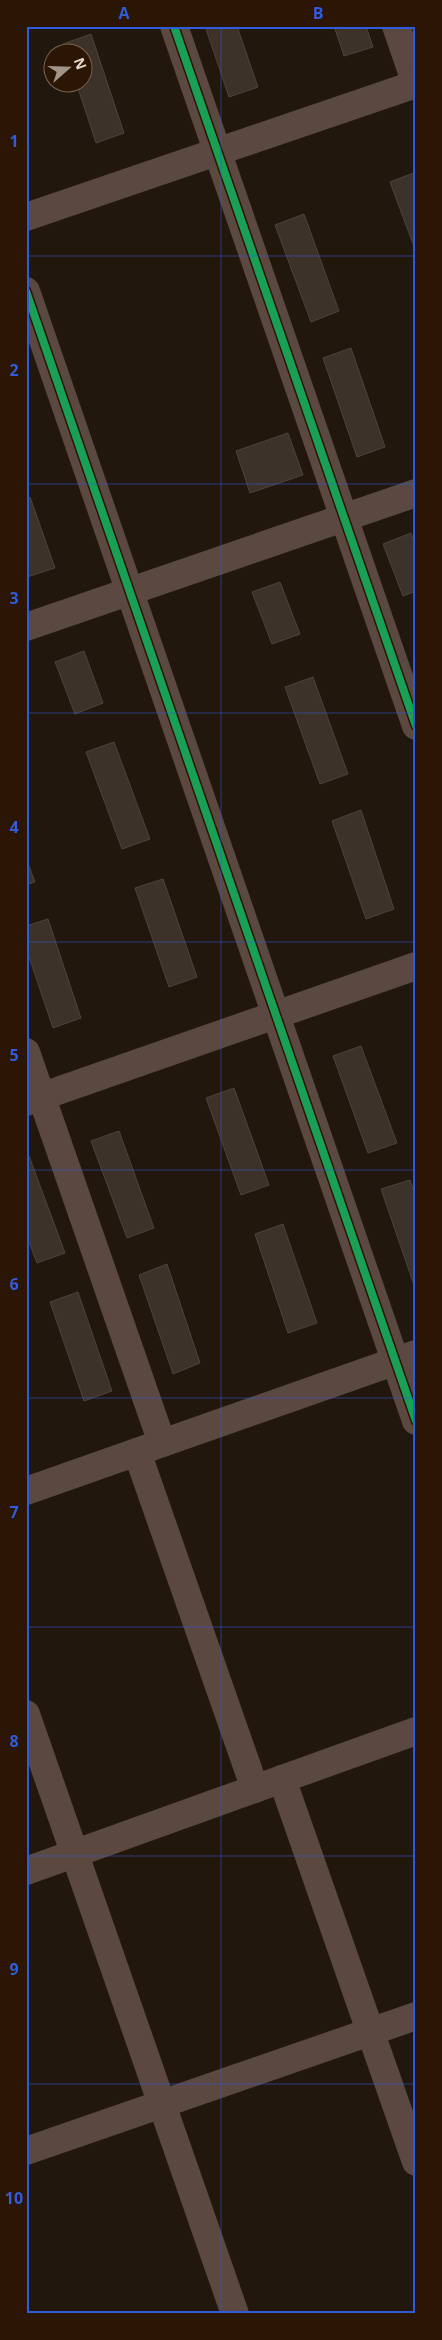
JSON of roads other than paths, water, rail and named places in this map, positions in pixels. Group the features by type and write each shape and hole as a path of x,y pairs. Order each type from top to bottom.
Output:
{"street":[{"path":"174,26 416,726"},
{"path":"26,217 416,84 396,26"},
{"path":"26,291 276,1015 405,1358 416,1421"},
{"path":"26,627 416,493"},
{"path":"34,1099 416,966"},
{"path":"26,1052 34,1099 150,1448 255,1789"},
{"path":"26,1491 405,1358"},
{"path":"26,1714 236,2314"},
{"path":"26,1871 416,1730"},
{"path":"282,1779 416,2162"},
{"path":"26,2151 416,2016"}]}
